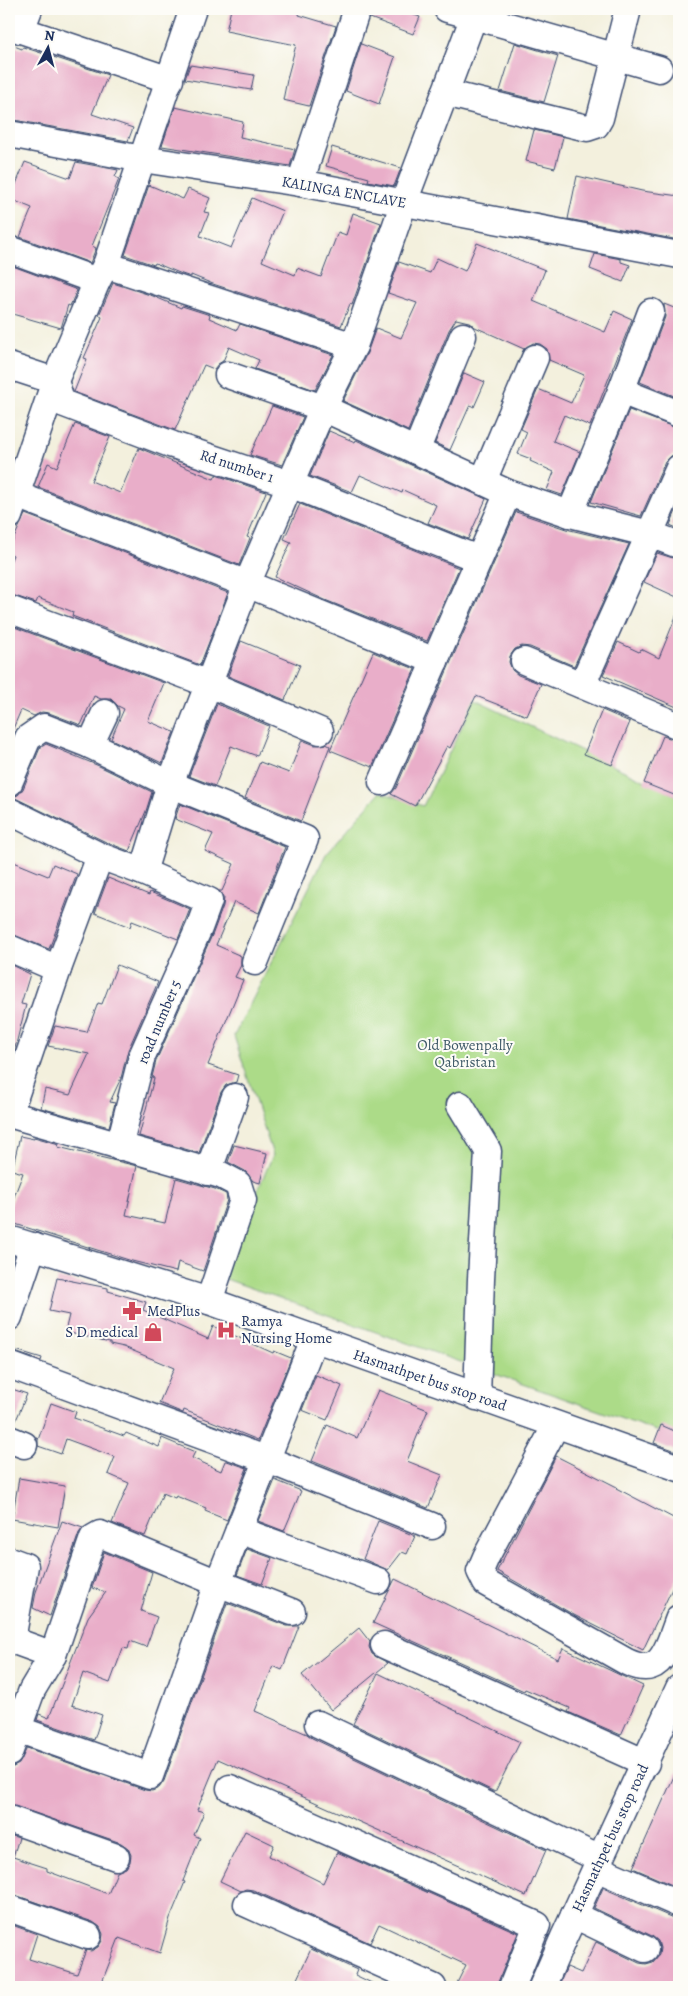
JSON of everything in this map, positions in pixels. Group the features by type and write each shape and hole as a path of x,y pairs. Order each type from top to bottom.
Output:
{"street":[{"path":"193,9 170,80 101,273 55,381 11,501 247,584 435,661"},
{"path":"300,183 357,9"},
{"path":"447,9 474,12 659,70"},
{"path":"445,94 587,128 596,125 600,118 628,9"},
{"path":"9,811 100,856 143,872 170,784 247,584 323,408 354,346 404,202 474,12"},
{"path":"20,22 170,80"},
{"name":"KALINGA ENCLAVE","path":"9,134 142,159 300,183 679,255"},
{"path":"9,249 101,273 354,346"},
{"path":"570,514 621,391 651,312"},
{"path":"416,451 463,336"},
{"path":"483,481 535,358"},
{"path":"9,366 55,381"},
{"path":"228,375 323,408 508,492 570,514 650,534 679,545"},
{"name":"Rd number 1","path":"55,381 62,403 173,445 290,484 478,559"},
{"path":"621,391 679,414"},
{"path":"582,685 679,468"},
{"path":"382,782 508,492"},
{"path":"9,609 209,684 320,731"},
{"path":"524,661 679,726"},
{"path":"90,745 106,713"},
{"path":"9,783 28,738 44,727 90,745 170,784 304,839 255,962"},
{"path":"100,856 58,969 9,1114 221,1175 238,1184 243,1200 209,1301"},
{"name":"road number 5","path":"119,1146 142,1056 199,928 208,901 143,872"},
{"path":"9,948 58,969"},
{"path":"208,1172 235,1097"},
{"path":"460,1105 488,1151 477,1397"},
{"path":"9,1317 21,1243"},
{"name":"Hasmathpet bus stop road","path":"21,1243 209,1301 679,1468"},
{"path":"292,1612 218,1584 100,1534 93,1538 52,1655 32,1690 13,1741 150,1776 218,1584 314,1339"},
{"path":"9,1365 268,1460 432,1526"},
{"path":"556,1425 486,1557 480,1571 486,1583 627,1662 640,1666 651,1666 660,1660 679,1618"},
{"path":"239,1530 378,1581"},
{"path":"9,1560 26,1566 10,1640 52,1655"},
{"path":"384,1645 646,1763"},
{"name":"Hasmathpet bus stop road","path":"542,1987 646,1763 672,1726 679,1688"},
{"path":"318,1724 679,1904"},
{"path":"230,1788 537,1925 512,1987"},
{"path":"9,1819 116,1857"},
{"path":"247,1904 404,1981 433,1987"},
{"path":"9,1908 88,1936"},
{"path":"574,1915 644,1949"}],"green space":[{"name":"Old Bowenpally Qabristan","path":"475,700 679,797 679,1439 220,1277 273,1155 234,1036 326,854 380,792 423,806"}],"building":[{"path":"231,9 300,9 299,15 336,26 309,106 283,100 296,45 226,31"},
{"path":"372,9 397,9 420,17 413,34 370,18"},
{"path":"515,43 558,56 544,102 500,91"},
{"path":"9,44 108,75 92,114 133,128 128,141 9,119"},
{"path":"361,44 395,57 379,104 346,91"},
{"path":"190,65 254,75 251,90 185,79"},
{"path":"175,107 243,122 240,137 295,149 290,166 162,146"},
{"path":"534,130 563,137 555,168 526,161"},
{"path":"332,147 401,168 394,186 368,181 369,178 326,166"},
{"path":"25,162 70,178 76,162 118,170 115,177 119,179 92,246 96,248 90,263 20,237 32,208 10,199"},
{"path":"577,176 642,191 679,196 679,240 568,219"},
{"path":"149,185 183,199 188,189 210,198 204,212 209,213 200,236 231,248 252,198 283,211 262,261 295,275 297,268 321,277 338,232 346,235 353,213 381,223 352,305 350,304 341,326 191,275 191,277 182,274 155,263 154,265 125,255"},
{"path":"477,243 545,270 533,301 605,332 614,311 632,319 590,426 564,415 553,441 580,452 562,495 547,490 554,472 518,454 527,432 521,429 538,389 571,403 584,375 549,360 547,349 540,344 533,343 524,349 475,327 469,322 456,319 449,330 408,431 343,401 367,353 376,328 401,338 417,303 388,293 399,262 430,273 437,258 465,271"},
{"path":"595,254 621,259 621,262 630,265 623,282 590,269"},
{"path":"10,265 77,290 70,306 68,305 61,328 9,313"},
{"path":"113,283 153,296 181,308 182,306 210,315 209,318 237,330 240,324 333,355 315,390 255,369 259,360 229,347 223,361 214,369 204,365 175,430 74,392 87,359 84,358 102,317 99,315"},
{"path":"664,304 679,310 679,398 640,382 665,317"},
{"path":"464,373 485,382 474,407 470,405 450,450 435,443"},
{"path":"272,406 303,417 282,465 250,455"},
{"path":"629,410 679,429 679,453 671,456 665,462 641,516 591,502"},
{"path":"75,424 110,437 91,481 120,493 139,448 214,479 216,475 266,492 247,537 250,538 239,565 38,487 48,463 57,467"},
{"path":"329,431 355,442 356,440 486,499 468,539 428,523 436,505 403,490 402,493 360,475 352,492 310,476"},
{"path":"300,504 459,568 427,641 325,600 275,577 291,542 284,539"},
{"path":"679,504 679,529 670,525"},
{"path":"516,512 566,529 629,544 574,666 530,647 522,646 515,649 510,656 509,662 512,670 518,675 541,684 527,716 476,696 450,748 447,746 415,806 391,794 396,788"},
{"path":"25,514 228,593 200,665 72,616 73,612 38,598 36,603 9,594 9,565 13,555 9,553 9,549"},
{"path":"657,553 679,560 679,598 644,582"},
{"path":"679,609 679,708 603,675 618,642 639,652 641,649 659,658"},
{"path":"9,625 164,683 148,721 174,732 162,763 111,739 124,709 111,699 101,699 94,696 81,725 49,713 42,712 34,716 21,710 9,738"},
{"path":"241,641 300,665 285,700 228,676"},
{"path":"373,652 415,669 372,767 330,750"},
{"path":"217,704 269,726 257,756 231,746 215,786 189,776"},
{"path":"602,710 630,722 612,765 584,754"},
{"path":"663,736 679,741 679,797 644,783"},
{"path":"302,740 315,745 326,744 330,746 301,821 245,798 260,762 289,773"},
{"path":"46,744 99,766 152,792 129,851 106,842 13,797 18,795 23,789 40,748"},
{"path":"180,804 285,847 259,913 234,902 216,945 241,956 241,965 235,977 243,980 208,1065 238,1075 236,1082 226,1085 221,1092 199,1153 139,1136 154,1078 152,1077 156,1061 213,933 223,906 224,898 219,891 222,891 234,864 205,851 213,834 175,819"},
{"path":"9,860 48,876 53,864 77,874 49,949 9,933"},
{"path":"108,878 149,895 150,892 190,909 178,939 132,921 130,927 95,913"},
{"path":"9,964 30,974 21,1004 26,1005 14,1052 9,1052"},
{"path":"117,965 158,982 128,1050 121,1078 110,1102 115,1103 109,1127 41,1108 45,1089 70,1095 89,1054 48,1046 55,1026 87,1032 98,1003 102,1004"},
{"path":"20,1136 34,1139 34,1137 59,1144 58,1147 137,1166 126,1215 165,1223 176,1178 226,1194 227,1200 203,1271 178,1262 176,1272 132,1261 9,1222 9,1210 23,1173 12,1170"},
{"path":"234,1145 267,1153 260,1183 253,1181 245,1171 228,1162"},
{"path":"57,1278 108,1288 108,1291 146,1302 143,1310 208,1339 213,1326 273,1353 274,1351 291,1358 258,1440 184,1410 183,1413 159,1403 174,1368 124,1347 110,1344 110,1342 65,1332 69,1315 49,1311"},
{"path":"9,1348 42,1358 41,1361 9,1350"},
{"path":"316,1375 342,1386 327,1420 302,1410"},
{"path":"9,1388 27,1394 14,1425 9,1424"},
{"path":"378,1390 428,1410 407,1461 442,1475 428,1508 312,1461 327,1425 357,1438"},
{"path":"51,1403 76,1412 74,1418 124,1436 126,1433 159,1447 162,1438 195,1452 192,1458 221,1471 225,1461 247,1468 227,1520 205,1511 206,1508 163,1493 145,1536 112,1523 129,1483 108,1474 115,1457 66,1439 61,1454 38,1446 38,1440"},
{"path":"661,1425 679,1433 679,1452 654,1443"},
{"path":"556,1456 679,1521 679,1574 643,1650 574,1615 497,1571"},
{"path":"19,1478 65,1486 58,1527 12,1519"},
{"path":"275,1480 301,1491 284,1531 258,1521"},
{"path":"62,1521 83,1528 79,1533 50,1616 33,1608 36,1592"},
{"path":"378,1521 415,1536 407,1554 402,1552 388,1570 363,1559"},
{"path":"247,1549 272,1558 262,1584 237,1575"},
{"path":"104,1552 152,1572 141,1611 157,1617 146,1647 130,1641 128,1649 123,1648 110,1683 83,1673 72,1705 102,1715 94,1740 37,1720 39,1714 49,1718 88,1617 106,1592 92,1588"},
{"path":"395,1579 558,1659 563,1648 643,1686 621,1735 568,1712 570,1708 525,1689 524,1691 373,1623"},
{"path":"227,1603 287,1626 299,1626 282,1670 273,1666 255,1711 307,1734 546,1850 526,1896 218,1759 197,1810 204,1812 194,1835 200,1838 170,1918 160,1953 119,1938 102,1982 109,1984 109,1987 9,1987 9,1924 37,1934 29,1959 77,1974 86,1950 91,1951 98,1947 102,1941 103,1934 100,1927 93,1922 9,1893 9,1835 19,1838 13,1857 47,1868 47,1871 108,1894 117,1872 126,1868 130,1862 131,1855 128,1848 121,1843 9,1804 9,1774 11,1768 19,1764 27,1748 145,1790 152,1791 159,1788 164,1781"},
{"path":"359,1628 370,1642 369,1647 372,1654 388,1663 331,1710 302,1675"},
{"path":"378,1673 520,1742 495,1792 353,1724"},
{"path":"679,1765 679,1888 633,1868"},
{"path":"245,1831 274,1845 269,1856 323,1883 337,1852 518,1933 496,1987 455,1987 466,1965 379,1924 370,1943 253,1890 246,1889 241,1891 220,1881"},
{"path":"603,1888 679,1919 679,1987 558,1987 567,1967 581,1973 596,1942 639,1963 653,1962 659,1955 658,1941 652,1936 594,1908"},
{"path":"311,1949 357,1970 355,1975 380,1987 310,1987 296,1981"}],"place":[{"name":"MedPlus","path":"132,1311"},
{"name":"Ramya Nursing Home","path":"226,1330"},
{"name":"S D medical","path":"153,1332"}]}
